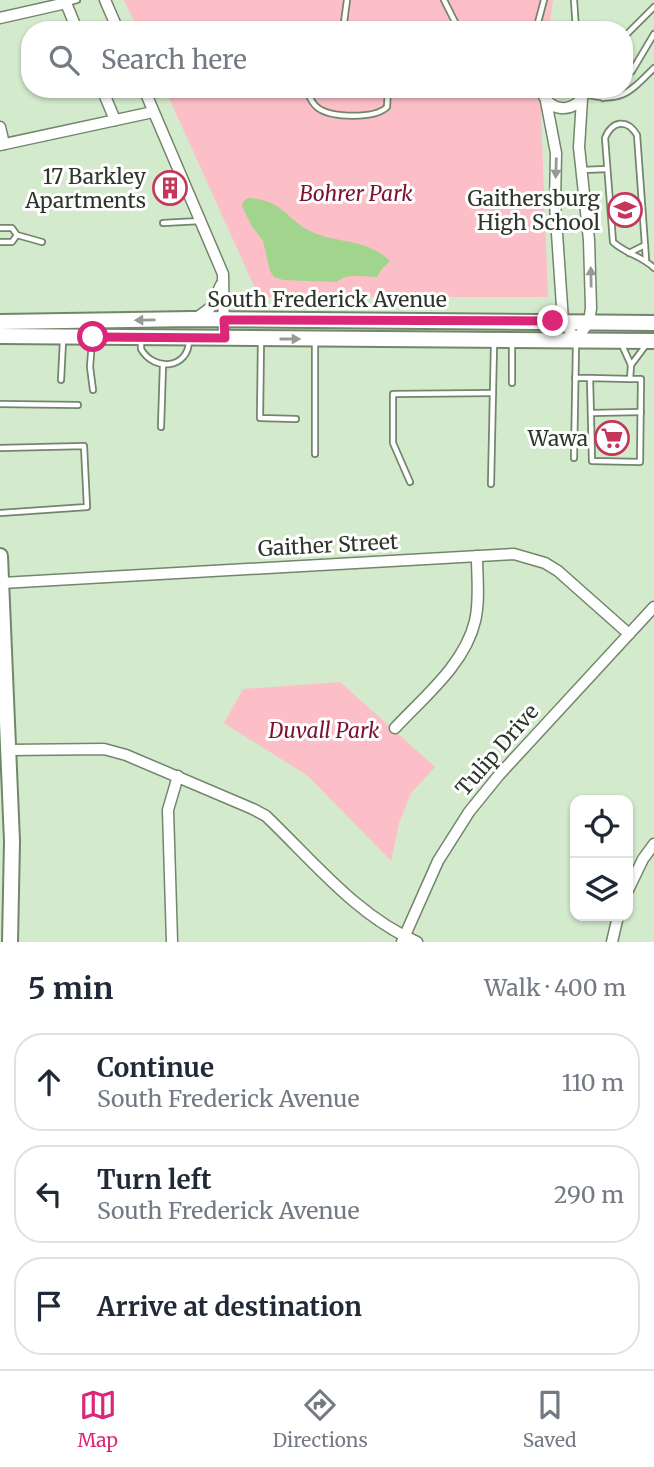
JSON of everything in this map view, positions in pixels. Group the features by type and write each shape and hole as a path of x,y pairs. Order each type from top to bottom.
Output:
{"main road":[{"name":"South Frederick Avenue","path":"0,322 193,319 654,323"},
{"name":"South Frederick Avenue","path":"0,336 651,341"},
{"path":"0,556 9,750 5,923 10,942"}],"street":[{"path":"105,0 114,21"},
{"path":"0,18 66,3 73,21"},
{"path":"106,98 115,120"},
{"path":"148,98 223,275 225,338"},
{"path":"543,98 556,153 555,204 563,321 576,340 589,322 591,309 590,259 579,147 585,98"},
{"path":"545,98 551,106 566,109 573,107 581,98"},
{"path":"0,127 2,144 153,112"},
{"path":"193,319 202,315 213,304 223,275"},
{"name":"Gaither Street","path":"2,583 514,554 545,563 558,571 629,634"},
{"path":"395,728 454,664 467,644 475,622 478,601 477,556"},
{"name":"Tulip Drive","path":"404,939 438,861 469,812 499,775 654,607"},
{"path":"9,750 104,749 178,776 266,816 354,901 404,939 417,942"},
{"path":"172,942 168,810 178,776"},
{"path":"633,880 654,844"},
{"path":"612,942 617,921"}],"lane":[{"path":"66,3 77,0"},
{"path":"344,21 347,0"},
{"path":"444,0 454,21"},
{"path":"538,21 544,0"},
{"path":"574,0 575,21"},
{"path":"633,28 654,7"},
{"path":"633,69 654,34"},
{"path":"633,89 654,68"},
{"path":"311,98 315,106 325,112 353,116 383,111 387,107 388,98"},
{"path":"599,98 606,98"},
{"path":"646,259 637,135 632,127 624,122 608,129 604,138 613,242 629,253 646,259 654,268"},
{"path":"581,170 607,169"},
{"path":"163,223 201,221"},
{"path":"0,228 12,228 17,235 42,242"},
{"path":"0,242 12,242 17,235"},
{"path":"629,253 645,245"},
{"path":"61,380 63,336"},
{"path":"93,337 90,367 93,390"},
{"path":"141,337 143,353 154,363 163,365 174,364 182,359 188,349 189,338"},
{"path":"261,339 260,418 296,419"},
{"path":"315,339 315,454"},
{"path":"491,484 494,340"},
{"path":"512,340 512,383"},
{"path":"574,458 576,340"},
{"path":"620,341 631,365 631,379"},
{"path":"631,365 651,341"},
{"path":"161,427 163,365"},
{"path":"575,378 590,378 608,379 641,379 640,462 592,461 590,378"},
{"path":"608,379 608,385"},
{"path":"622,379 622,386"},
{"path":"410,482 393,443 393,394 493,393"},
{"path":"0,404 78,404"},
{"path":"591,412 640,412"},
{"path":"0,448 84,446 87,507 0,513"}],"green space":[{"path":"124,0 553,0 550,21 134,21"},
{"name":"Bohrer Park","path":"169,98 542,98 548,297 259,297"},
{"name":"Duvall Park","path":"340,682 435,767 411,793 399,823 391,861 308,776 224,723 243,689"}],"shaded area":[{"path":"248,198 270,202 314,233 373,249 390,261 377,277 351,276 337,282 283,280 274,277 263,241 242,206"}],"place":[{"name":"17 Barkley Apartments","path":"170,188"},
{"name":"Gaithersburg High School","path":"625,210"},
{"name":"Wawa","path":"612,438"}],"route":[{"path":"93,337 225,338 224,320 553,321"}]}
